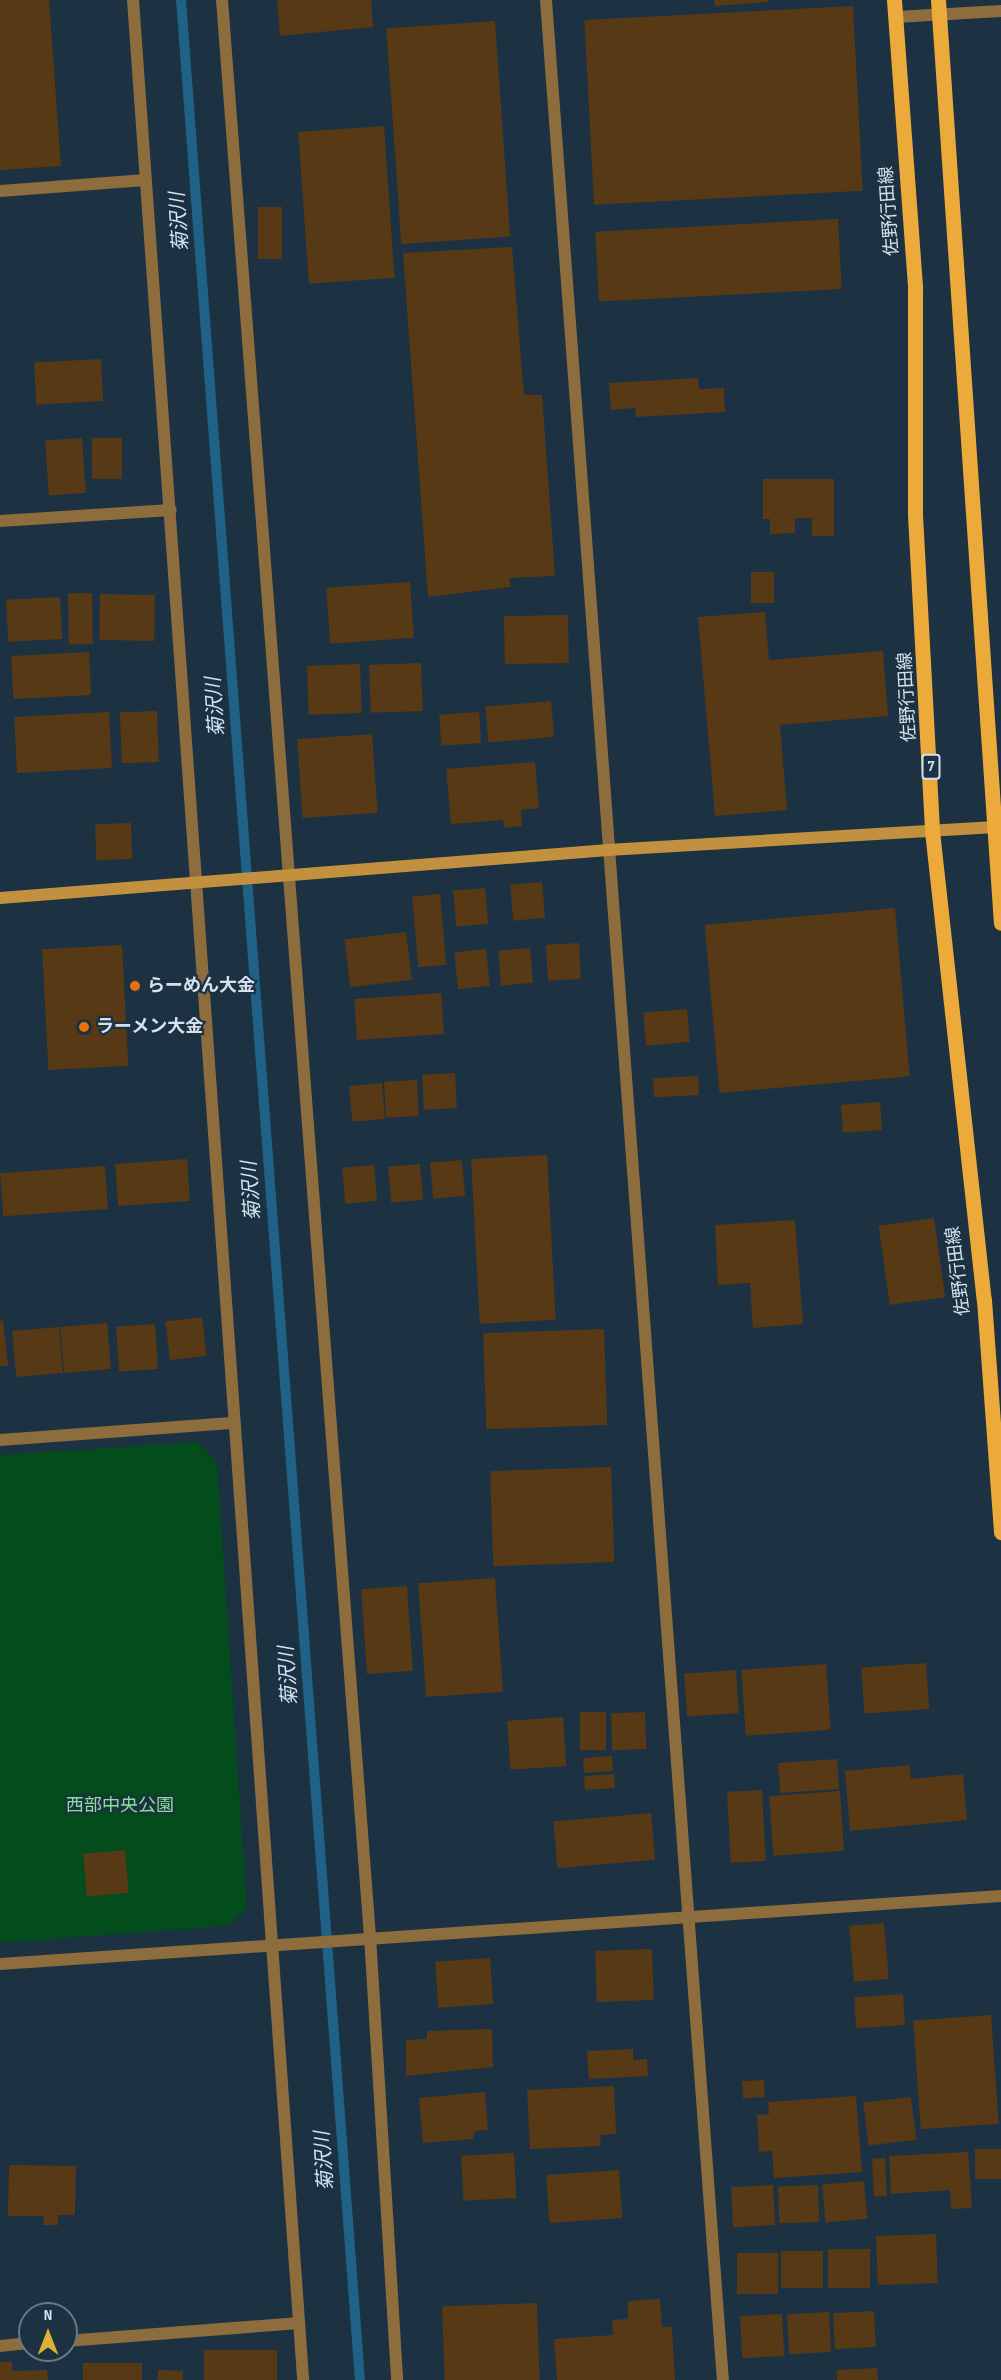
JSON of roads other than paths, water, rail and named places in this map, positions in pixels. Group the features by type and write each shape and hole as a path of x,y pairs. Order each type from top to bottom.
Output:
{"main road":[{"name":"佐野行田線","path":"894,0 915,288 915,515 932,831 984,1300 1001,1532"},
{"path":"938,7 998,827 1001,923"}],"street":[{"path":"133,0 171,510 194,883 234,1423 268,1944 303,2380"},
{"path":"222,0 291,876 370,1936 397,2380"},
{"path":"546,0 685,1918 723,2380"},
{"path":"896,16 938,7 1001,11"},
{"path":"0,191 146,180"},
{"path":"0,521 171,510"},
{"path":"0,898 608,850 998,827"},
{"path":"0,1440 234,1423"},
{"path":"0,1964 370,1936 685,1918 1001,1896"},
{"path":"78,2340 299,2323"},
{"path":"0,2346 18,2344"}],"waterway":[{"name":"菊沢川","path":"181,0 360,2380"}],"place":[{"name":"らーめん大金","path":"135,986"},
{"name":"ラーメン大金","path":"84,1027"}],"park label":[{"name":"西部中央公園","path":"120,1806"}]}
